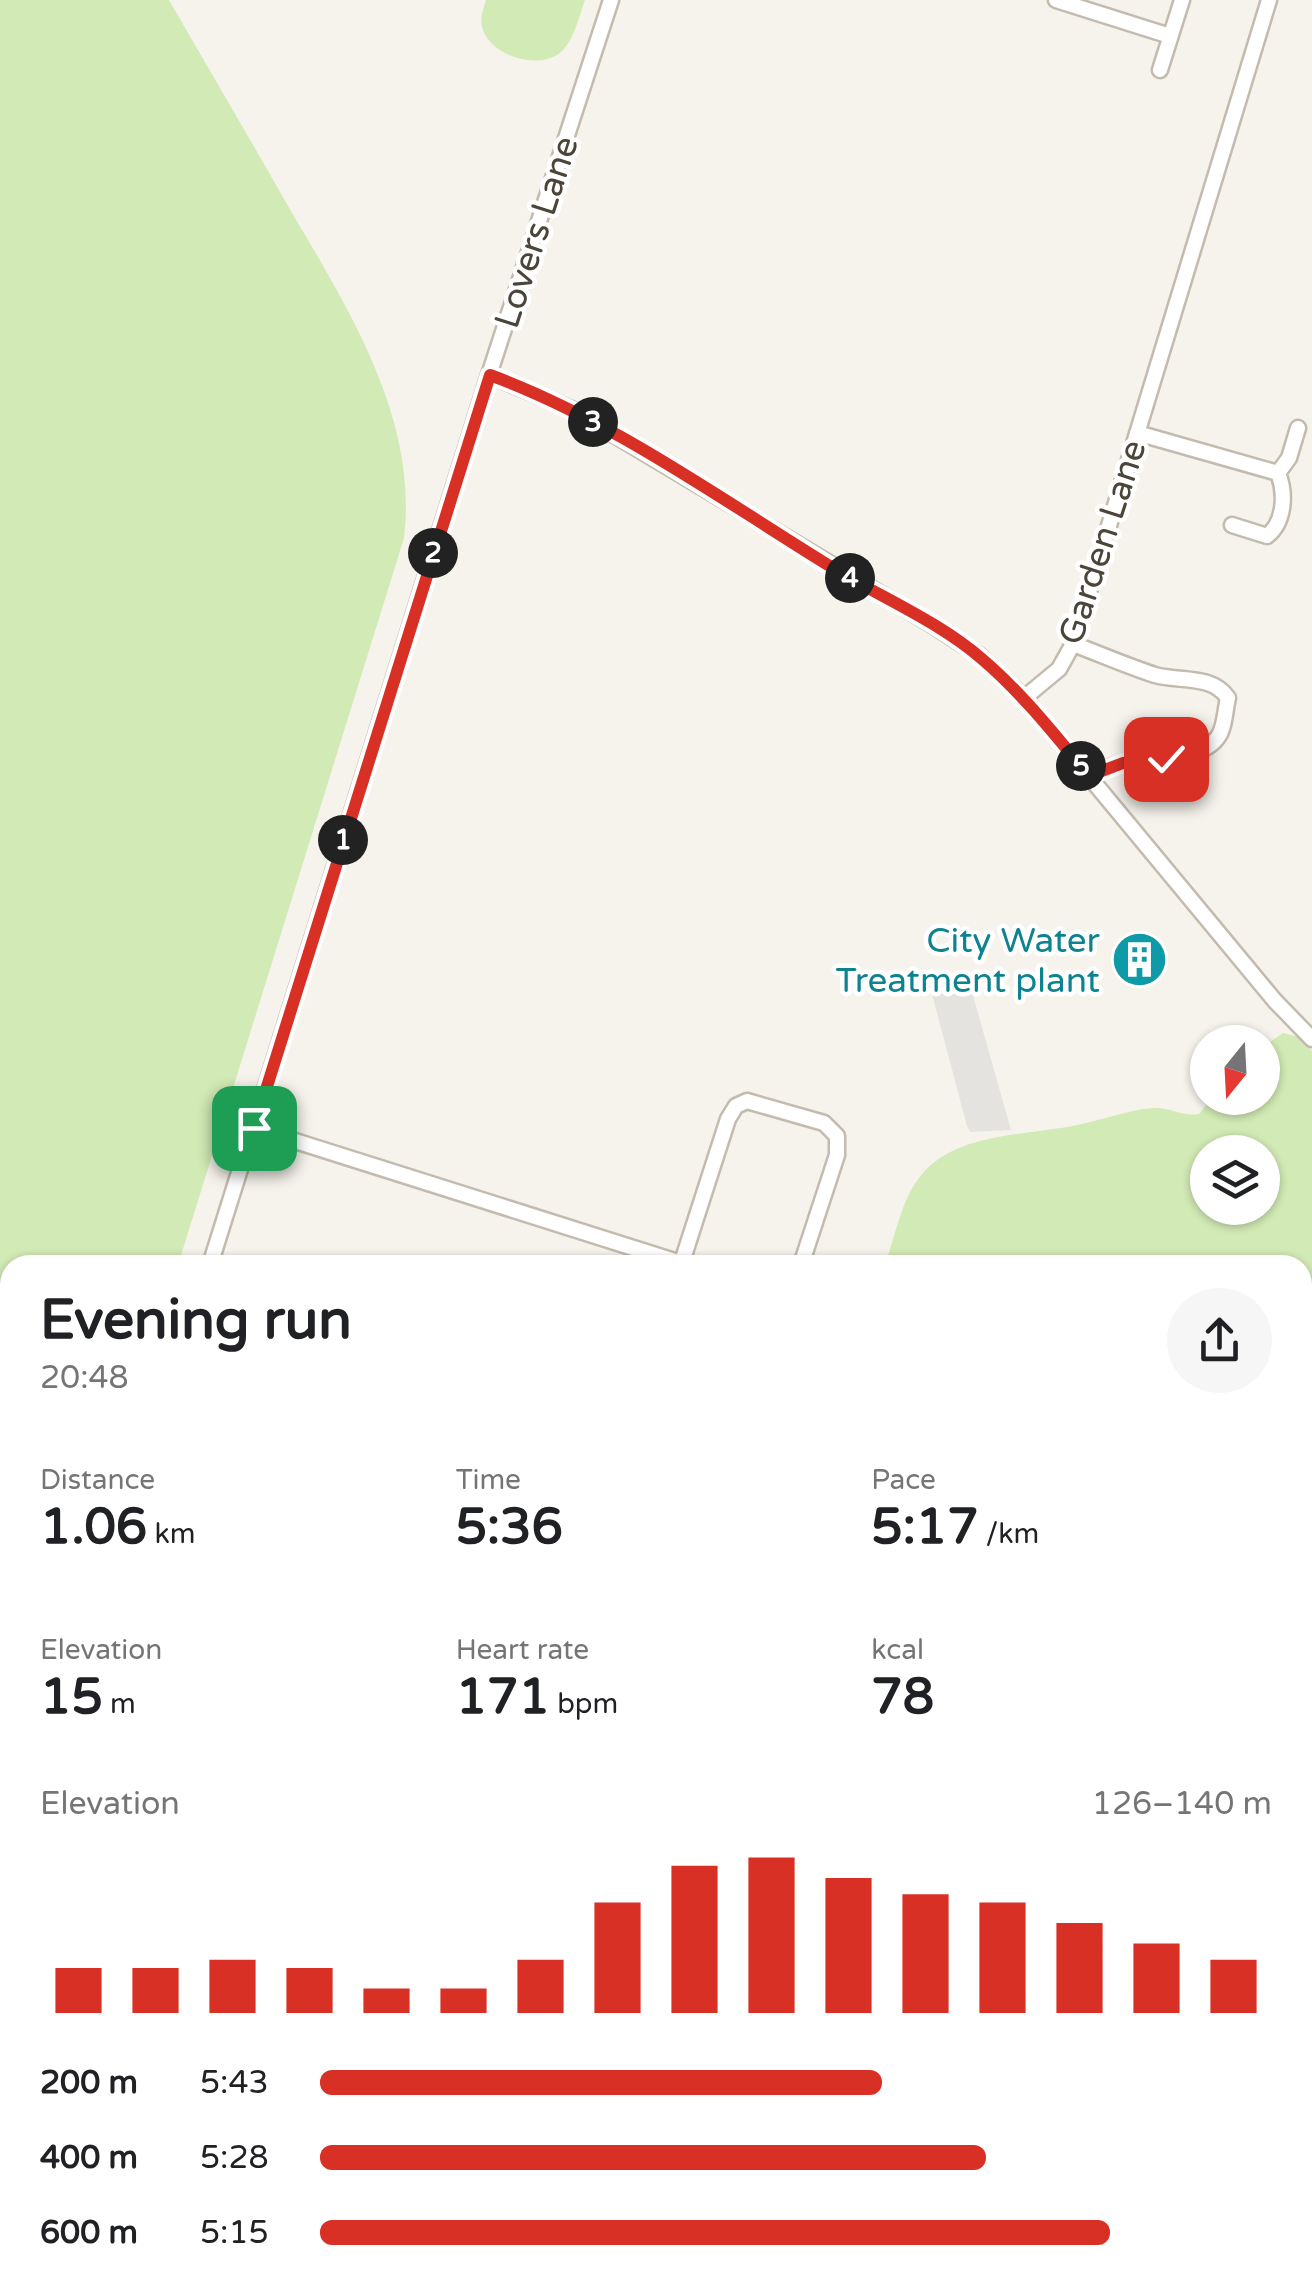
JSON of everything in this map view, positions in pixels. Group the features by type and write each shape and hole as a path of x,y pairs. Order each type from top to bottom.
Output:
{"street":[{"name":"Lovers Lane","path":"213,1255 612,0"},
{"path":"1056,0 1170,36"},
{"path":"1160,70 1182,0"},
{"name":"Garden Lane","path":"1024,698 1058,669 1073,644 1269,0"},
{"path":"490,375 571,409 980,656 1024,698 1275,1002 1312,1039"},
{"path":"1232,525 1267,536 1274,532 1284,498 1278,473 1288,458 1298,428"},
{"path":"1137,433 1278,473"},
{"path":"1073,644 1159,676 1204,682 1219,688 1228,698 1222,729 1217,740 1205,749 1166,759 1123,763 1089,776"},
{"path":"684,1255 728,1119 736,1106 754,1101 835,1131 837,1154 804,1255"},
{"path":"254,1128 653,1255"}],"green space":[{"path":"0,0 169,0 330,278 372,360 400,447 406,492 404,538 181,1255 0,1255"},
{"path":"486,0 585,0 567,45 557,55 537,61 504,53 488,39 481,22"},
{"path":"1280,1035 1299,1037 1312,1051 1312,1255 888,1255 913,1187 933,1163 951,1152 992,1138 1159,1108 1190,1115 1280,1115"}],"shaded area":[{"path":"970,985 1011,1130 970,1132 967,1126 932,994"}],"place":[{"name":"City Water Treatment plant","path":"1139,960"}],"route":[{"path":"254,1128 490,375 544,396 610,431 980,656 1024,698 1089,776 1123,763 1166,759"}]}
